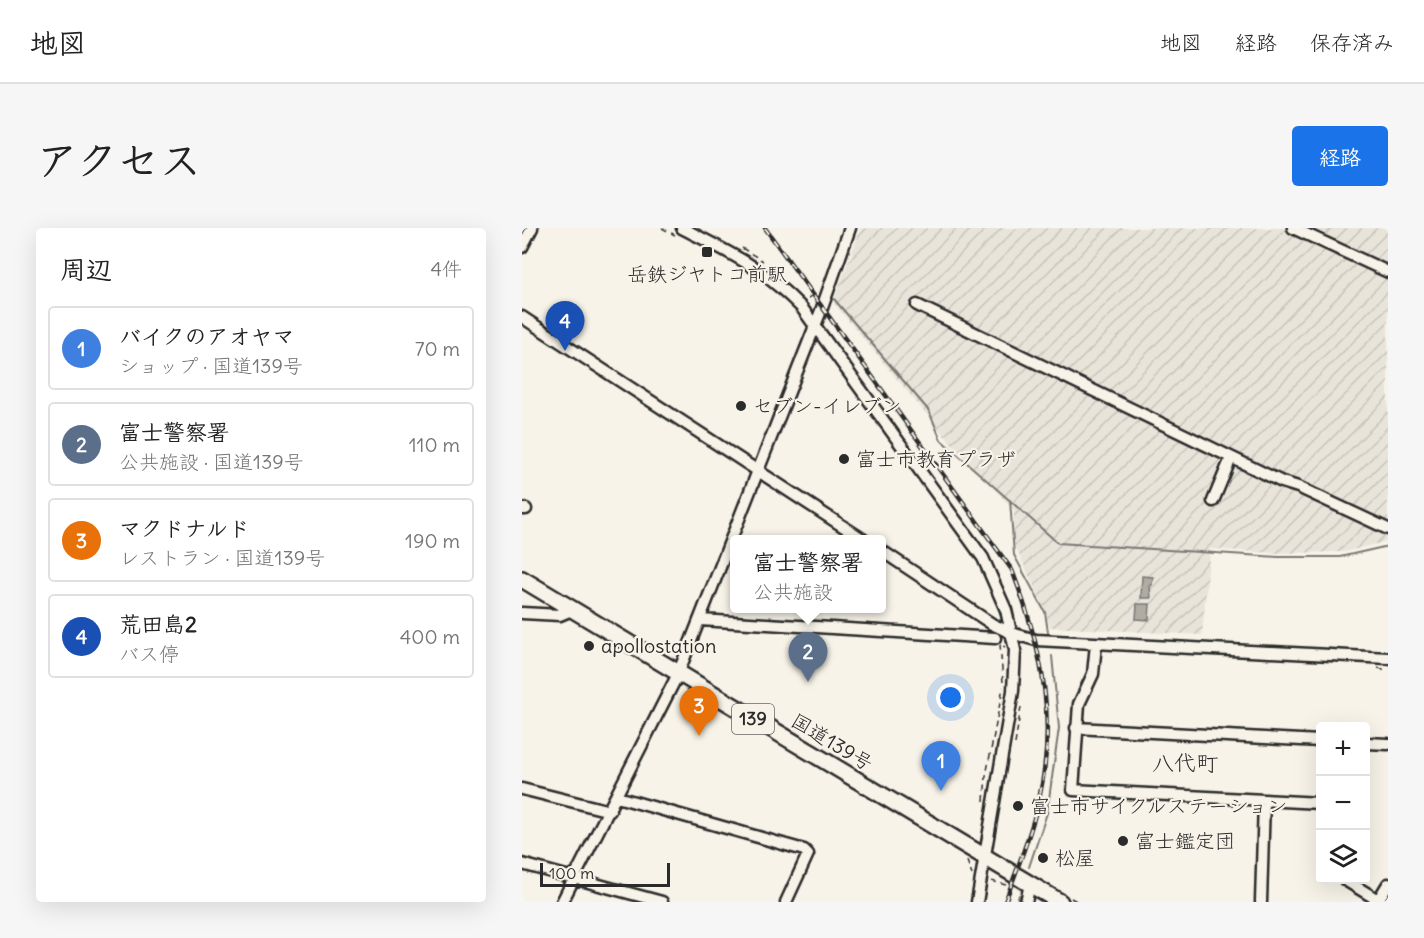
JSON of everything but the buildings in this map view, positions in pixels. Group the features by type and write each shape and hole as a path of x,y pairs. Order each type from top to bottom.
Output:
{"highway":[{"name":"国道139号","path":"522,579 1060,902"}],"street":[{"path":"522,247 532,228"},
{"path":"733,535 850,228"},
{"path":"1293,228 1388,272"},
{"path":"682,233 750,263 778,284 802,308 983,558 1006,610 1015,650 1013,691 977,902"},
{"path":"917,305 1232,458 1388,529"},
{"path":"522,317 856,535"},
{"path":"1214,501 1232,458"},
{"path":"562,902 678,674 730,542"},
{"path":"886,554 992,624 1011,633 1036,639 1388,658"},
{"path":"522,613 560,615 574,609"},
{"path":"700,620 996,638"},
{"path":"1096,644 1093,674 1079,704 1073,789 1316,803"},
{"path":"1076,728 1316,741"},
{"path":"1370,743 1388,744"},
{"path":"522,789 610,811"},
{"path":"617,797 804,850 808,854 786,902"},
{"path":"1261,902 1264,800"},
{"path":"522,864 662,902"},
{"path":"1026,902 1030,884"},
{"path":"1352,884 1378,901 1388,884"}],"path":[{"path":"662,228 682,233"}],"shaded area":[{"path":"861,228 1388,228 1388,541 1345,552 1273,553 1210,549 1202,635 1050,627 1045,610 1013,542 1014,510 942,433 833,302"},
{"path":"1142,576 1153,577 1150,586 1151,598 1141,598"},
{"path":"1137,604 1150,604 1149,620 1136,619"}],"waterway":[{"path":"834,299 929,411 941,440 1058,543 1278,557 1340,557 1388,546"},
{"path":"1010,500 1014,555 1045,612 1048,632"},
{"path":"1029,867 1047,813 1059,728 1052,656"},
{"path":"1017,902 1019,895"}],"railway":[{"path":"765,228 1012,570 1023,600 1039,659 1044,689 1047,718 1046,748 1043,779 1036,811 1026,846 1005,902"}],"place":[{"name":"岳鉄ジヤトコ前駅","path":"707,252"},
{"name":"荒田島2","path":"565,351"},
{"name":"セブン-イレブン","path":"741,406"},
{"name":"富士市教育プラザ","path":"844,459"},
{"name":"apollostation","path":"589,646"},
{"name":"富士警察署","path":"808,682"},
{"name":"マクドナルド","path":"699,736"},
{"name":"バイクのアオヤマ","path":"941,791"},
{"name":"富士市サイクルステーション","path":"1018,806"},
{"name":"富士鑑定団","path":"1123,841"},
{"name":"松屋","path":"1043,858"}],"district":[{"name":"八代町","path":"1185,763"}]}
